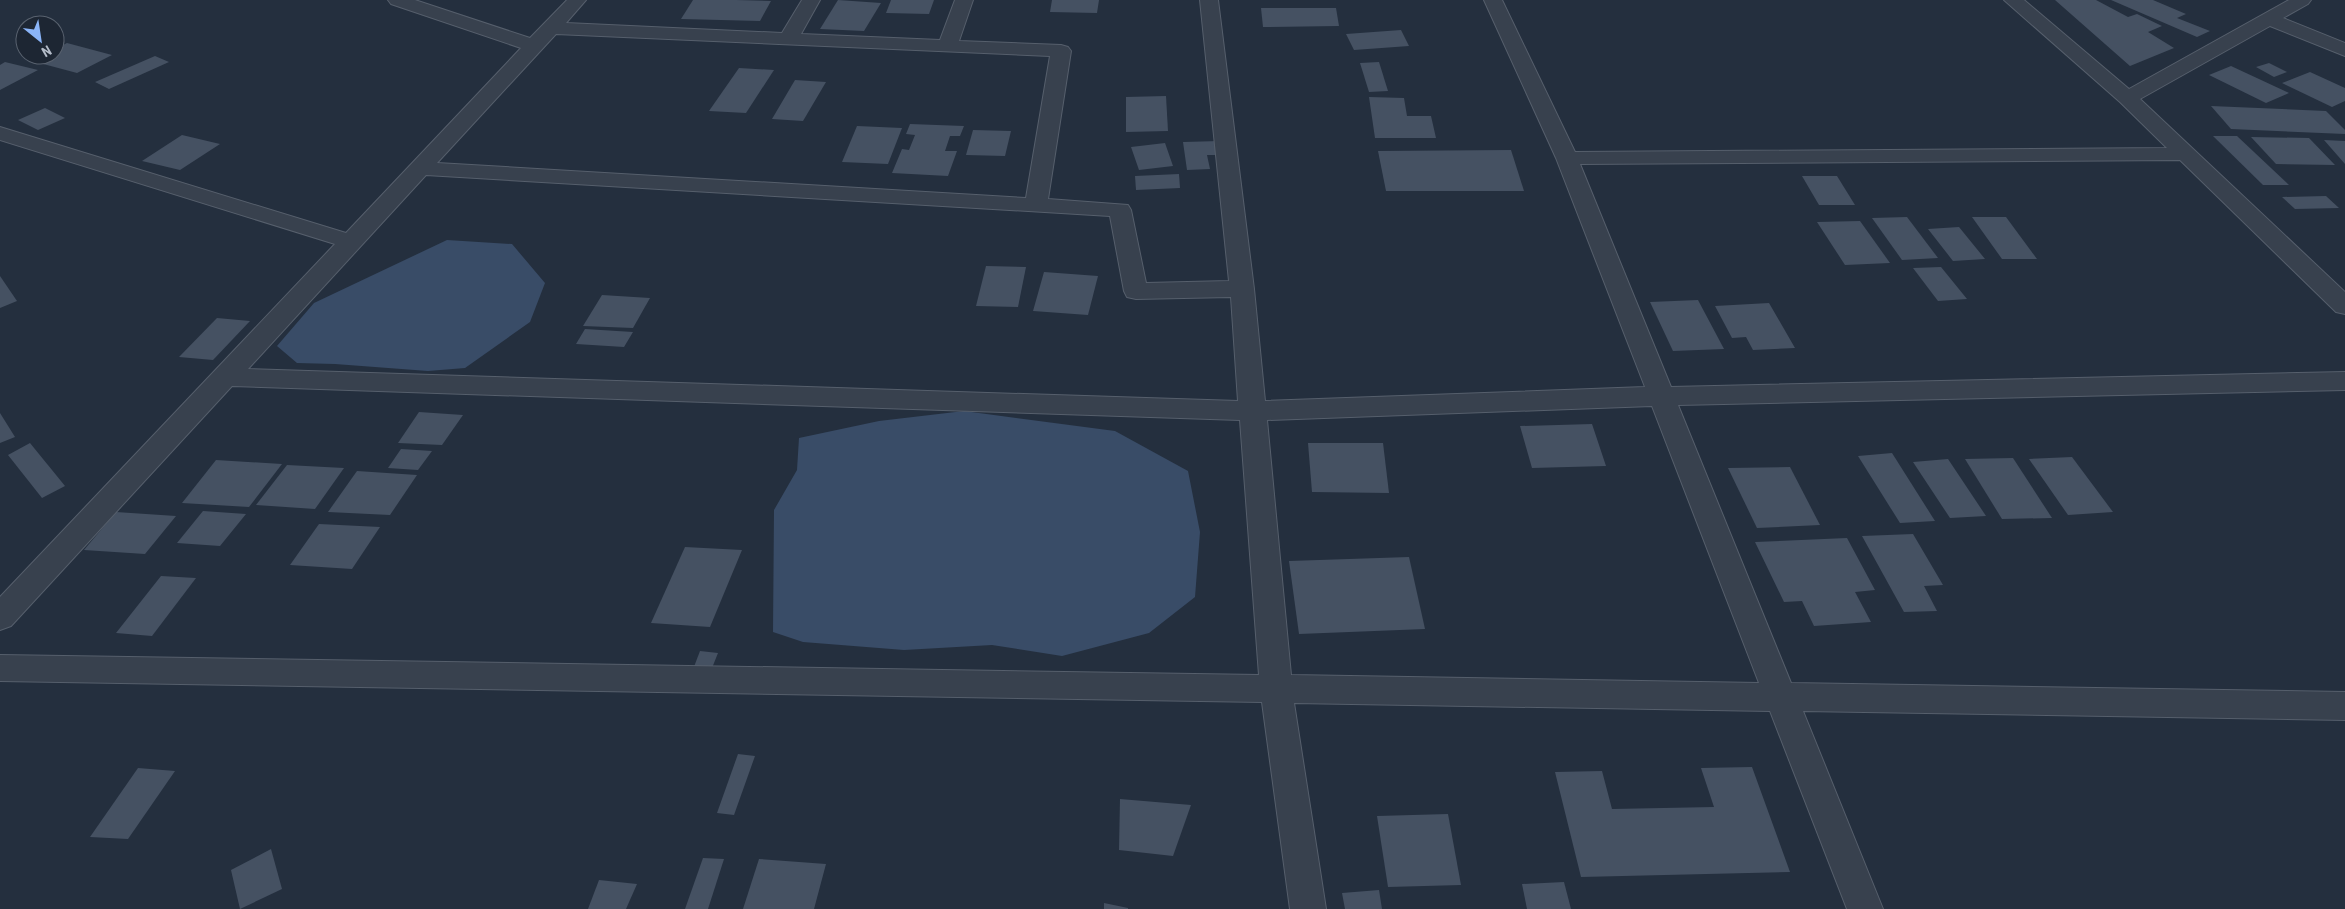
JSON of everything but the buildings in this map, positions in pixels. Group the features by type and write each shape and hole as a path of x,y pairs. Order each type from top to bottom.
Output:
{"street":[{"path":"397,0 542,37 788,39 1061,51 1036,205"},
{"path":"0,617 577,0"},
{"path":"788,39 811,0"},
{"path":"947,46 964,0"},
{"path":"1209,0 1242,290 1276,689 1308,909"},
{"path":"1493,0 1567,158 1865,909"},
{"path":"2013,0 2127,98 2345,306"},
{"path":"2127,98 2302,0"},
{"path":"2269,19 2345,50"},
{"path":"0,133 351,242"},
{"path":"1567,158 2186,154"},
{"path":"420,168 1120,210 1136,291 1242,290"},
{"path":"225,377 1253,411 1661,396 2345,381"},
{"path":"0,668 2345,706"}],"water":[{"path":"447,240 512,244 545,283 530,322 465,368 428,371 297,363 277,346 314,303"},
{"path":"964,411 1115,431 1188,471 1200,532 1195,597 1149,633 1062,656 992,645 904,650 803,642 773,632 774,510 797,470 799,438 879,421"}]}
